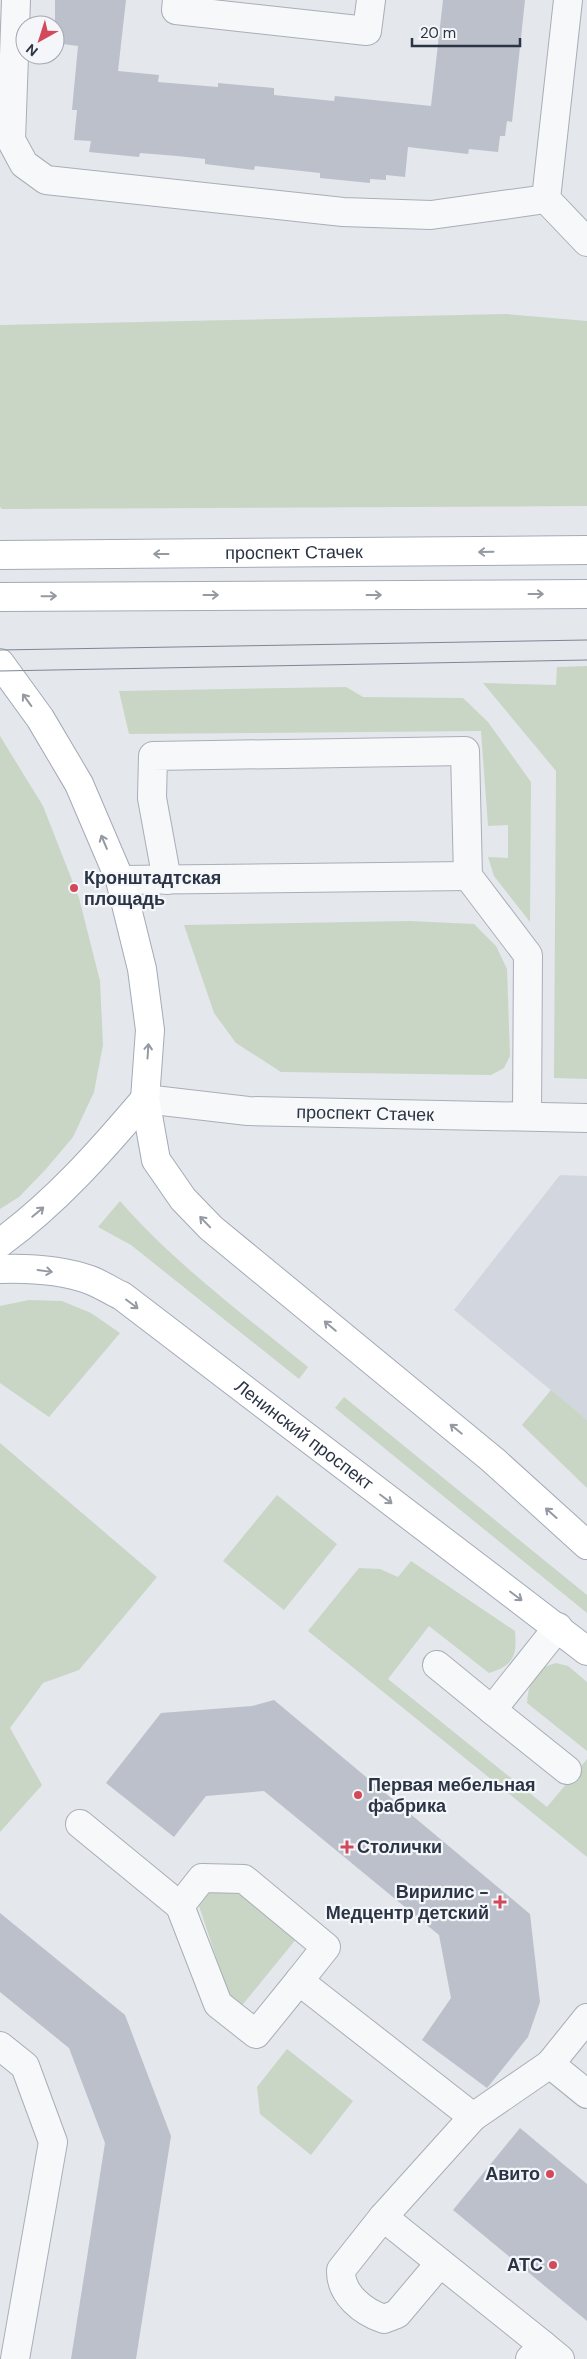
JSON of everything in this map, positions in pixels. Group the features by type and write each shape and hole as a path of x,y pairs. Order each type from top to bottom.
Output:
{"main road":[{"name":"проспект Стачек","path":"0,555 587,550"},
{"path":"0,597 587,594"},
{"path":"0,663 40,718 79,784 120,880 142,969 150,1030 144,1100 156,1160 183,1199 211,1228 493,1460 587,1545"},
{"path":"0,1243 55,1198 95,1158 144,1100"},
{"name":"Ленинский проспект","path":"0,1269 21,1268 90,1280 122,1296 587,1651"}],"street":[{"path":"16,0 11,140 24,164 46,180 343,212 431,215 546,199"},
{"path":"177,0 176,10 367,31 371,0"},
{"path":"568,0 546,199 587,242"},
{"path":"167,880 152,798 153,756 465,751 468,876 528,955 526,1116"},
{"path":"120,880 468,876"},
{"name":"проспект Стачек","path":"144,1100 248,1111 587,1118"},
{"path":"492,1710 558,1627"},
{"path":"437,1665 567,1770"},
{"path":"80,1824 180,1906 218,2004 256,2034 326,1947 244,1879 202,1878 180,1906"},
{"path":"299,1981 473,2117"},
{"path":"440,2263 397,2314 384,2319 373,2315 347,2294 341,2280 341,2270 383,2217 473,2117 550,2064 587,2018"},
{"path":"0,2046 25,2066 53,2142 15,2359"},
{"path":"550,2064 587,2094"},
{"path":"383,2217 440,2263 544,2354"}],"shaded area":[{"path":"560,1175 587,1176 587,1420 454,1310"}],"green space":[{"path":"506,314 587,321 587,506 2,509 0,507 0,325"},
{"path":"587,666 587,1079 554,1078 556,771 483,683 556,685 557,667"},
{"path":"346,687 363,697 463,698 488,722 531,782 530,922 494,876 488,857 508,858 508,825 488,826 481,731 129,734 119,691"},
{"path":"0,736 43,806 79,898 100,981 103,1045 94,1092 73,1137 19,1197 0,1209"},
{"path":"409,921 474,924 496,946 507,969 510,1056 504,1068 491,1075 281,1072 236,1043 214,1013 184,925"},
{"path":"120,1201 163,1246 234,1308 308,1367 299,1379 131,1245 98,1227"},
{"path":"29,1300 62,1301 91,1313 120,1333 49,1417 0,1383 0,1306"},
{"path":"551,1390 587,1420 587,1488 522,1425"},
{"path":"344,1397 587,1595 587,1613 335,1408"},
{"path":"0,1443 157,1577 79,1670 43,1683 10,1728 42,1785 0,1832"},
{"path":"277,1495 337,1544 284,1610 223,1561"},
{"path":"411,1561 515,1631 514,1653 509,1663 504,1667 489,1673 429,1626 388,1679 547,1807 587,1759 587,1857 308,1631 359,1568 380,1569 398,1577"},
{"path":"556,1663 568,1666 587,1682 587,1751 527,1703 529,1688 534,1677 542,1669"},
{"path":"210,1888 236,1889 297,1938 239,2009 231,2002 198,1903"},
{"path":"287,2049 353,2101 311,2155 260,2114 257,2087"}],"building":[{"path":"55,0 126,0 118,71 159,75 158,82 218,87 218,83 274,88 274,95 334,101 335,96 431,106 443,0 525,0 512,122 507,121 505,136 500,136 498,152 469,149 468,154 408,147 405,177 386,175 386,180 370,179 370,183 320,178 320,173 255,166 254,170 205,164 205,159 140,153 139,157 89,152 91,141 74,140 77,110 72,110 78,46 65,44 65,15 55,15"},
{"path":"274,1700 530,1914 540,2002 528,2037 487,2088 422,2040 451,1998 439,1935 264,1791 206,1796 174,1837 106,1783 161,1713 252,1706"},
{"path":"0,1913 125,2015 171,2136 136,2359 71,2359 105,2143 69,2048 0,1992"},
{"name":"АТС","path":"520,2128 587,2184 587,2321 453,2210"}],"tram line":[{"path":"0,650 587,640"},
{"path":"0,671 587,660"}],"place":[{"name":"Кронштадтская площадь","path":"74,888"},
{"name":"Первая мебельная фабрика","path":"358,1795"},
{"name":"Столички","path":"347,1847"},
{"name":"Вирилис - Медцентр детский","path":"500,1902"},
{"name":"Авито","path":"550,2174"},
{"name":"АТС","path":"553,2265"}]}
